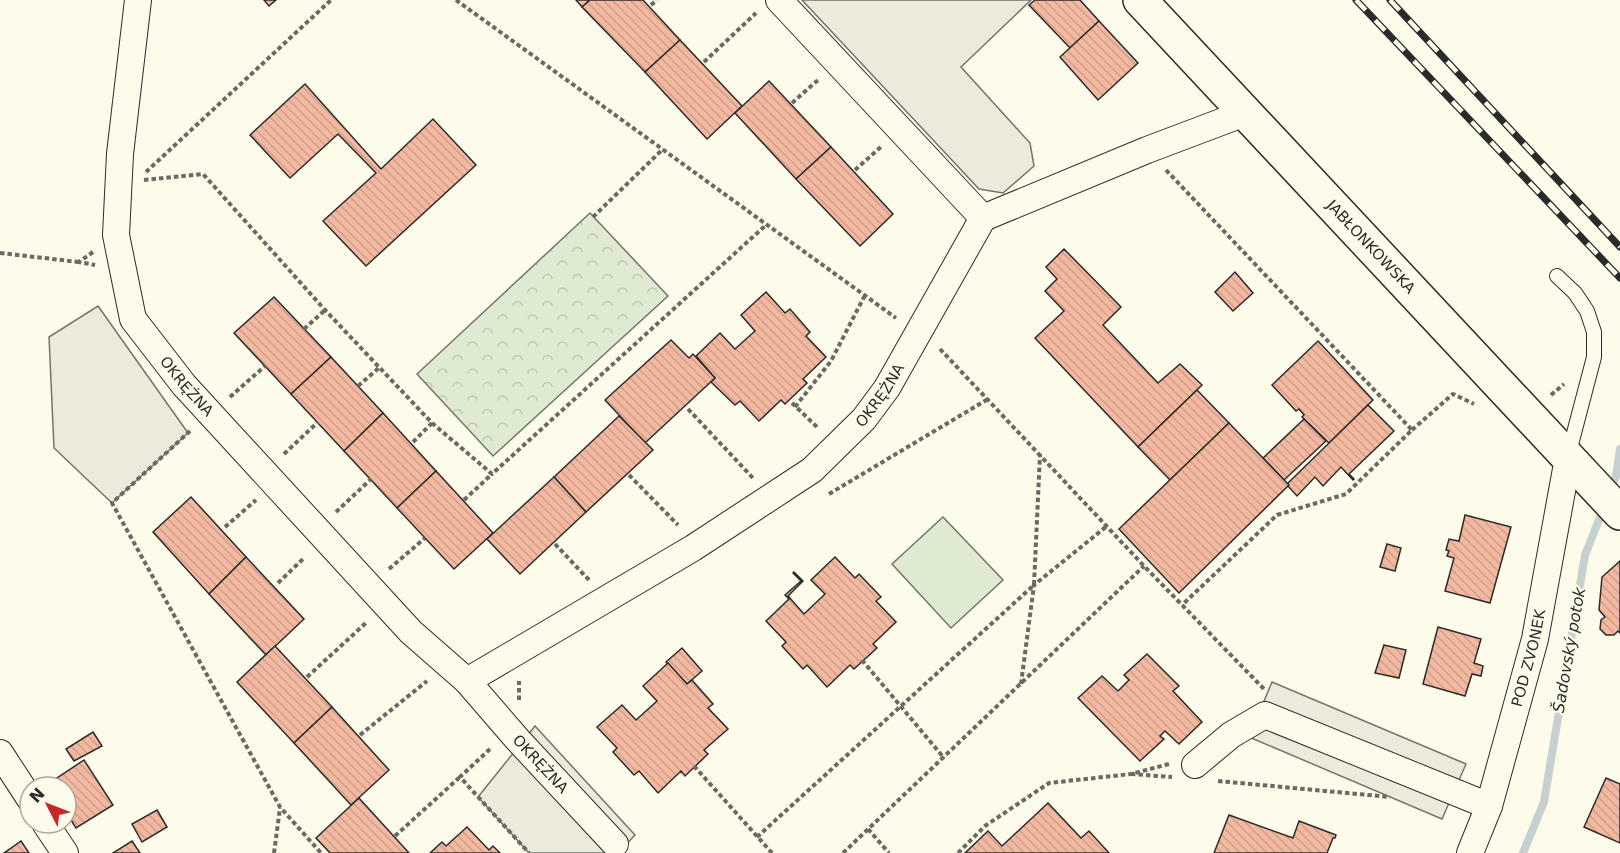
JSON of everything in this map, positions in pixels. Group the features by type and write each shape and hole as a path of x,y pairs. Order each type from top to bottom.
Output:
{"main road":[{"name":"JABŁONKOWSKA","path":"1140,0 1611,503"}],"street":[{"name":"OKRĘŻNA","path":"138,0 120,154 116,235 133,319 184,385 217,407 411,632 467,681 518,740 615,844"},
{"path":"779,0 983,218 1147,150 1245,113"},
{"name":"OKRĘŻNA","path":"467,681 693,548 812,470 864,419 887,388 983,218"},
{"name":"POD ZVONEK","path":"1470,853 1489,806 1534,639 1568,458"},
{"path":"1187,771 1231,735 1265,715 1489,806"},
{"path":"0,753 18,781"},
{"path":"53,835 65,853"}],"lane":[{"path":"1557,276 1575,293 1587,311 1594,332 1594,357 1568,458"}],"path":[{"path":"330,0 137,180 203,174 325,310 432,423 492,474"},
{"path":"456,0 864,297 903,323 922,328 1144,566 1272,697 1265,715"},
{"path":"651,5 657,0"},
{"path":"704,62 759,10 754,5"},
{"path":"792,103 820,77"},
{"path":"855,170 885,144"},
{"path":"593,217 662,150"},
{"path":"1147,150 1412,430 1346,494 1277,515 1182,605"},
{"path":"464,500 766,225"},
{"path":"0,253 79,262"},
{"path":"838,446 794,405 831,361 864,297"},
{"path":"304,329 325,310"},
{"path":"265,366 112,502 280,807 321,853"},
{"path":"358,387 380,367"},
{"path":"688,409 759,485"},
{"path":"280,458 318,423"},
{"path":"413,442 432,423"},
{"path":"1021,685 1034,585 1040,454"},
{"path":"629,475 683,530 693,548"},
{"path":"333,514 371,479"},
{"path":"757,837 1034,585 1107,526"},
{"path":"387,571 424,538"},
{"path":"555,544 604,599"},
{"path":"843,853 1144,566"},
{"path":"308,677 372,617"},
{"path":"862,660 944,758"},
{"path":"360,735 430,678"},
{"path":"395,836 491,747"},
{"path":"958,853 986,826 1049,783 1131,774 1187,771 1188,760 1131,774"},
{"path":"694,766 772,853"},
{"path":"460,777 529,853"},
{"path":"1215,781 1394,797"},
{"path":"274,853 280,807"},
{"path":"868,829 890,853"}],"green space":[{"path":"590,213 668,296 493,456 417,374"},
{"path":"943,517 1003,580 951,628 892,564"}],"shaded area":[{"path":"802,0 1031,0 961,67 1030,143 1034,166 1003,193 979,189"},
{"path":"98,306 188,433 112,503 54,448 49,337"},
{"path":"1272,682 1466,764 1442,819 1249,737"},
{"path":"535,726 635,835 618,853 529,853 478,797"}],"building":[{"path":"264,0 276,0 269,6"},
{"path":"576,0 590,0 582,7"},
{"path":"590,0 643,0 680,40 645,72 582,7"},
{"path":"1035,0 1080,0 1099,21 1070,48 1029,5"},
{"path":"1099,21 1138,63 1098,100 1060,57"},
{"path":"680,40 742,106 707,139 645,72"},
{"path":"769,81 831,147 796,179 735,113"},
{"path":"305,84 381,169 433,119 476,165 366,266 323,221 376,173 338,134 290,178 250,135"},
{"path":"831,147 893,214 860,246 796,179"},
{"path":"1064,249 1121,307 1103,325 1158,383 1180,364 1202,385 1138,447 1035,338 1064,311 1045,291 1057,279 1046,267"},
{"path":"1235,272 1253,293 1233,311 1215,292"},
{"path":"766,292 785,313 790,309 810,332 806,336 826,357 803,379 807,383 785,404 781,400 759,421 740,401 735,405 711,382 715,378 696,356 720,333 735,349 755,331 741,315"},
{"path":"274,297 331,357 291,394 234,333"},
{"path":"671,340 689,358 693,354 715,378 645,443 605,400"},
{"path":"1318,341 1373,400 1329,443 1302,417 1304,415 1299,409 1296,411 1272,385"},
{"path":"331,357 383,413 344,451 291,394"},
{"path":"1197,390 1229,423 1170,480 1138,447"},
{"path":"1368,405 1394,431 1349,474 1353,480 1341,467 1323,486 1315,477 1297,496 1288,483"},
{"path":"383,413 436,471 397,508 344,451"},
{"path":"619,416 653,450 586,512 554,477"},
{"path":"1304,419 1326,441 1284,480 1263,458"},
{"path":"1229,423 1289,485 1179,593 1119,529"},
{"path":"436,471 493,533 454,569 397,508"},
{"path":"554,477 586,512 520,574 487,539"},
{"path":"191,497 246,557 209,594 153,532"},
{"path":"1465,515 1511,527 1490,603 1445,591 1454,558 1447,556 1449,551 1446,550 1449,539 1459,541"},
{"path":"1387,544 1401,548 1395,571 1380,567"},
{"path":"246,557 304,619 266,655 209,594"},
{"path":"835,557 855,578 859,574 881,597 876,601 896,622 873,644 877,648 854,669 850,665 827,687 807,665 803,669 782,646 786,642 766,621 789,599 785,595 801,581 794,572 803,581 788,596 804,614 825,594 811,580"},
{"path":"1620,561 1620,633 1618,631 1614,635 1606,635 1600,629 1601,620 1605,617 1599,610 1602,577"},
{"path":"1438,627 1481,639 1474,663 1483,666 1481,676 1472,674 1465,696 1423,684"},
{"path":"1384,645 1406,650 1399,678 1375,673"},
{"path":"275,646 332,707 294,743 237,682"},
{"path":"682,648 702,671 687,684 666,662"},
{"path":"1147,654 1179,686 1173,691 1202,722 1179,744 1165,731 1160,736 1164,739 1140,761 1078,698 1102,676 1118,691 1129,680 1124,675"},
{"path":"668,663 687,684 692,680 713,704 708,708 728,729 704,750 708,754 685,776 681,771 658,793 639,771 634,775 613,752 617,748 597,727 622,705 636,720 657,701 643,686"},
{"path":"332,707 389,770 351,805 294,743"},
{"path":"93,732 102,746 74,761 66,749"},
{"path":"84,760 113,805 78,827 78,775 62,775"},
{"path":"1606,778 1620,784 1620,843 1584,827"},
{"path":"359,798 409,853 330,853 316,838"},
{"path":"1048,803 1081,838 1089,831 1109,853 965,853 988,831 1002,846"},
{"path":"157,810 167,827 142,842 132,824"},
{"path":"1229,815 1293,838 1299,821 1336,835 1327,853 1214,853"},
{"path":"467,827 489,850 493,846 500,853 430,853 442,842 446,846"},
{"path":"21,841 29,853 4,853"},
{"path":"132,841 140,853 113,853"}],"waterway":[{"name":"Šadovský potok","path":"1610,493 1616,476 1620,449"},
{"name":"Šadovský potok","path":"1523,853 1544,802 1585,555 1604,507"}],"railway":[{"path":"1356,0 1620,278"},
{"path":"1390,0 1620,247"}]}
